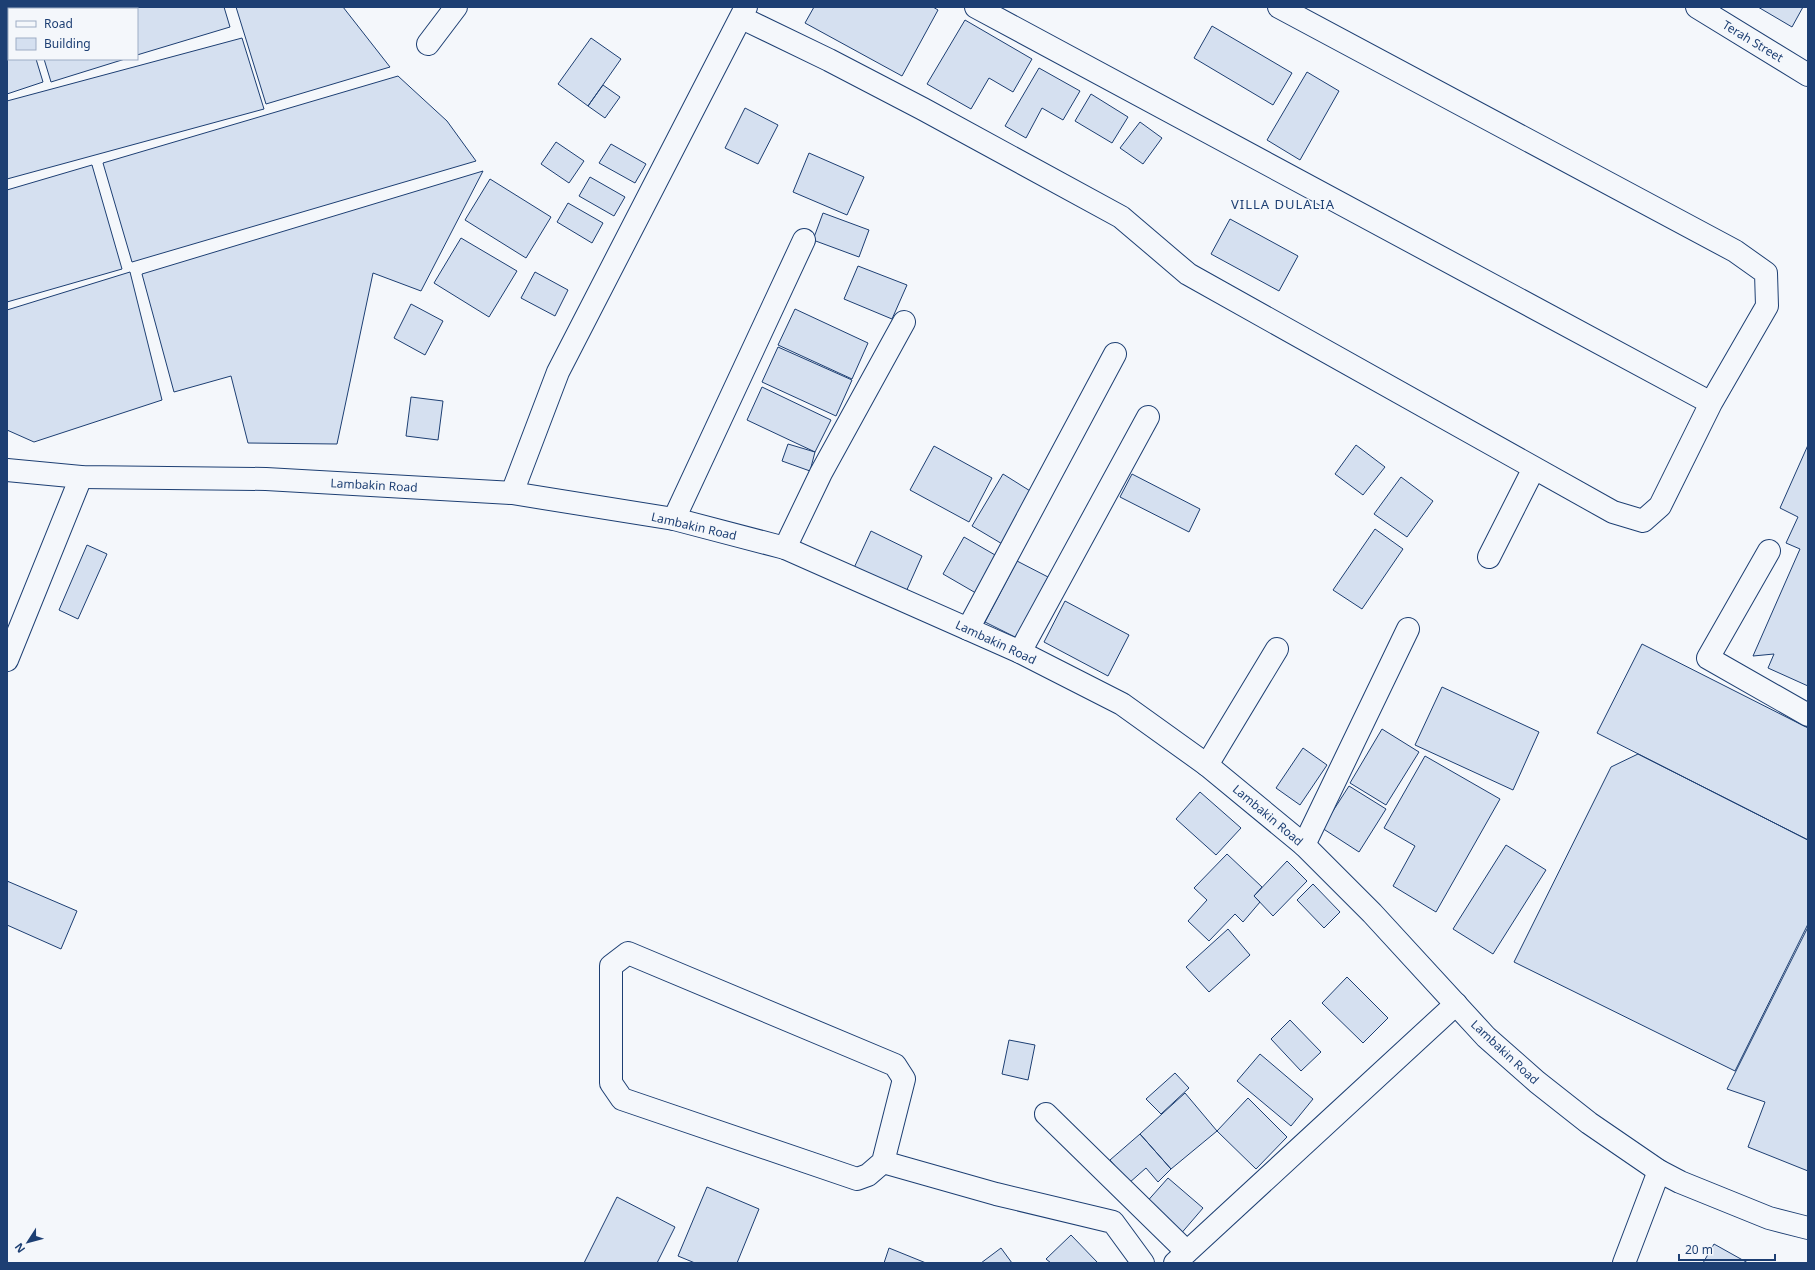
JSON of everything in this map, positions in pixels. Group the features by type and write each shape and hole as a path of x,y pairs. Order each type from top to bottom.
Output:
{"main road":[{"path":"428,44 456,7"},
{"path":"976,7 1711,403"},
{"path":"512,493 558,372 744,12 829,60 924,109 1121,217 1188,274 1613,512 1644,521 1660,506 1711,403 1767,306 1766,273 1735,251 1279,7"},
{"name":"Terah Street","path":"1697,7 1808,75"},
{"path":"674,519 804,240"},
{"path":"785,548 821,473 904,322"},
{"path":"968,629 1115,354"},
{"path":"1020,652 1148,417"},
{"path":"1489,557 1534,468"},
{"name":"Lambakin Road","path":"7,470 81,477 266,479 512,493 674,519 785,548 1020,652 1122,704 1208,765 1304,845 1372,913 1486,1037 1537,1082 1589,1122 1658,1171 1712,1196 1754,1213 1808,1228"},
{"path":"7,660 81,477"},
{"path":"1769,551 1708,658 1808,715"},
{"path":"1304,845 1408,629"},
{"path":"1208,765 1278,648"},
{"path":"628,953 895,1065 904,1079 883,1162 868,1175 857,1179 622,1099 611,1083 611,966 628,953"},
{"path":"1046,1114 1181,1258 1456,1004"},
{"path":"883,1162 996,1194 1113,1222 1143,1263"},
{"path":"1624,1263 1658,1171"}],"building":[{"path":"19,7 20,8 8,8 8,60 36,60 43,82 7,94 7,8"},
{"path":"224,7 230,27 138,55 138,8 28,8"},
{"path":"236,7 343,7 390,67 266,104"},
{"path":"814,7 933,7 938,10 902,76 805,23"},
{"path":"1758,7 1803,7 1792,27"},
{"path":"965,20 1032,59 1013,92 989,78 971,109 927,84"},
{"path":"1212,26 1292,73 1273,105 1194,58"},
{"path":"242,38 264,109 7,179 7,101"},
{"path":"591,38 621,59 588,106 558,84"},
{"path":"44,60 122,60 51,82"},
{"path":"1039,68 1080,91 1063,120 1042,108 1026,138 1005,126"},
{"path":"1307,72 1339,91 1300,160 1267,140"},
{"path":"398,76 447,121 476,161 132,262 103,163"},
{"path":"603,85 620,97 605,118 588,106"},
{"path":"1091,94 1128,117 1112,143 1075,121"},
{"path":"745,108 778,125 758,164 725,148"},
{"path":"1140,122 1162,138 1143,164 1120,148"},
{"path":"556,142 584,161 569,183 541,164"},
{"path":"611,144 646,164 635,183 599,163"},
{"path":"809,153 864,177 847,215 793,192"},
{"path":"92,165 122,269 7,302 7,190"},
{"path":"483,171 421,291 373,273 337,444 248,443 231,376 174,392 142,274"},
{"path":"590,177 625,197 614,216 579,196"},
{"path":"490,179 551,217 526,258 465,220"},
{"path":"568,203 603,223 592,243 557,222"},
{"path":"823,213 869,230 859,257 813,240"},
{"path":"1230,219 1298,256 1279,291 1211,254"},
{"path":"461,238 517,271 489,317 434,283"},
{"path":"858,266 907,285 892,319 844,299"},
{"path":"130,272 162,400 34,442 7,430 7,310"},
{"path":"535,272 568,290 555,316 521,298"},
{"path":"411,304 443,321 425,355 394,338"},
{"path":"795,309 868,343 852,379 778,345"},
{"path":"778,347 852,380 836,416 762,382"},
{"path":"762,387 831,420 815,452 747,420"},
{"path":"411,397 443,401 438,440 406,436"},
{"path":"788,444 815,452 810,471 782,461"},
{"path":"1356,445 1385,467 1363,495 1335,474"},
{"path":"1808,445 1808,686 1768,668 1774,654 1753,656 1800,549 1786,543 1798,517 1780,508"},
{"path":"934,446 992,478 969,522 910,490"},
{"path":"1003,474 1035,494 1004,545 972,526"},
{"path":"1132,474 1200,509 1189,532 1120,497"},
{"path":"1401,477 1433,501 1407,537 1374,514"},
{"path":"1375,529 1403,549 1362,609 1333,590"},
{"path":"871,531 922,556 905,594 853,570"},
{"path":"964,537 1002,559 981,596 943,574"},
{"path":"87,545 107,554 78,619 59,610"},
{"path":"1017,561 1048,577 1017,638 985,622"},
{"path":"1065,601 1129,635 1108,676 1044,642"},
{"path":"1642,644 1808,728 1808,840 1597,733"},
{"path":"1442,687 1539,732 1513,790 1415,745"},
{"path":"1382,729 1419,752 1386,805 1350,783"},
{"path":"1303,748 1327,765 1300,805 1276,788"},
{"path":"1638,754 1808,840 1808,924 1735,1071 1514,962 1611,767"},
{"path":"1425,756 1500,799 1436,912 1393,886 1415,846 1384,828"},
{"path":"1349,786 1386,809 1359,852 1322,828"},
{"path":"1200,792 1241,828 1216,855 1176,819"},
{"path":"1506,845 1546,870 1493,954 1453,929"},
{"path":"1227,854 1262,887 1254,896 1260,902 1243,922 1235,914 1209,941 1188,921 1207,900 1194,888"},
{"path":"1287,861 1307,881 1273,916 1254,896"},
{"path":"7,881 77,911 61,949 7,925"},
{"path":"1313,884 1340,912 1324,928 1297,900"},
{"path":"1808,927 1808,1171 1748,1147 1765,1102 1727,1089"},
{"path":"1228,929 1250,955 1209,992 1186,967"},
{"path":"1347,977 1388,1018 1363,1043 1322,1003"},
{"path":"1290,1020 1321,1052 1301,1071 1271,1039"},
{"path":"1009,1040 1035,1045 1028,1080 1002,1074"},
{"path":"1260,1054 1313,1099 1291,1126 1237,1081"},
{"path":"1175,1073 1189,1088 1161,1114 1146,1099"},
{"path":"1185,1093 1217,1131 1171,1169 1140,1134"},
{"path":"1248,1098 1287,1137 1256,1169 1217,1131"},
{"path":"1140,1134 1171,1169 1158,1182 1146,1168 1129,1183 1110,1160"},
{"path":"1168,1178 1203,1208 1179,1236 1144,1205"},
{"path":"707,1187 759,1209 737,1263 695,1263 678,1256"},
{"path":"617,1197 675,1227 657,1263 584,1263"},
{"path":"1071,1235 1098,1263 1051,1263 1046,1259"},
{"path":"1714,1244 1748,1263 1703,1263"},
{"path":"889,1248 926,1263 884,1263"},
{"path":"1001,1248 1012,1263 981,1263"}],"district":[{"name":"VILLA DULALIA","path":"1283,204"}]}
